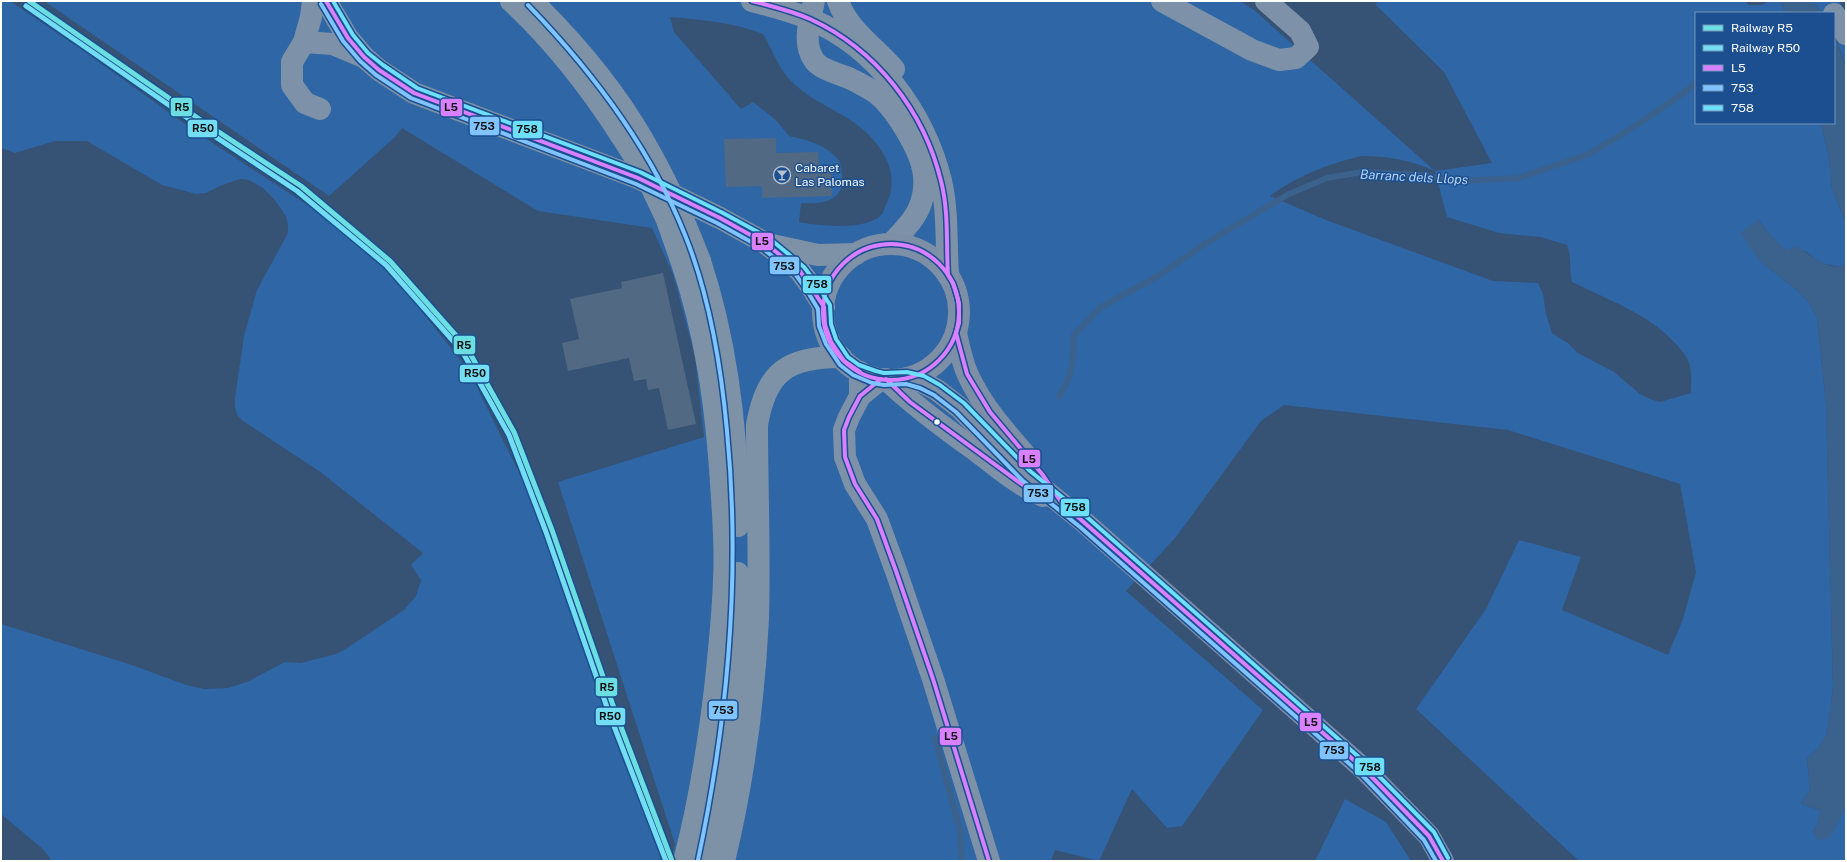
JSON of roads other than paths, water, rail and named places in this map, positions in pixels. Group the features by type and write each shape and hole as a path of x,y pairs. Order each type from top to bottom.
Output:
{"highway":[{"path":"752,1 786,11 810,7 874,62 891,80 914,113 937,166 946,214 948,275"},
{"path":"517,2 563,55 594,94 644,171 667,220 712,296 721,338 733,416 738,521 738,626 728,733 704,861"},
{"path":"517,2 567,35 590,62 628,114 657,163 681,212 690,259 695,301 705,344 715,400 723,519 724,578 717,666 709,738 692,831 684,861"},
{"path":"332,6 348,38 364,57 384,73 414,93 638,178 720,218 765,243 800,271 824,308"},
{"path":"765,243 818,255 856,254"},
{"path":"724,861 744,750 755,660 759,562 757,425 759,411 768,386 781,371 789,366 810,359 841,357"}],"main road":[{"path":"907,378 918,374 938,362 946,353 956,333 959,323 959,303 957,293 948,275 935,260 919,250 891,244 870,248 856,254 843,264 833,277 827,292 824,308 825,325 827,334 841,357 860,372 884,379 907,378 922,382 937,390 960,408 1026,475 1062,504 1365,770 1429,836 1443,861"},
{"path":"956,333 967,374 978,394 1008,435 1042,474 1062,504"}],"street":[{"path":"313,1 311,18 304,42 292,62 292,85 305,103 320,109"},
{"path":"838,1 843,14 853,29 883,56 915,96 932,135 937,166"},
{"path":"1162,1 1252,50 1279,60 1296,58 1308,47 1300,31 1266,1"},
{"path":"1826,1 1833,12"},
{"path":"810,7 808,49 815,62 852,79 875,92 890,105 906,131 917,154 924,174 924,190 921,204 914,217 891,244"},
{"path":"1835,16 1846,34"},
{"path":"304,42 333,44 364,57"},
{"path":"860,372 860,396"},
{"path":"989,861 933,678 896,571 877,519 855,484 845,457 844,430 848,417 860,396 884,379 910,402 1027,489 1062,504"}],"waterway":[{"name":"Barranc dels Llops","path":"1059,396 1067,382 1072,367 1073,336 1101,307 1158,276 1203,245 1289,194 1327,178 1362,172 1420,175 1459,181 1518,178 1589,154 1640,123 1695,85"},
{"name":"Barranc dels Llops","path":"935,738 960,830 962,861"}],"rail line":[{"name":"R5","path":"29,1 202,121 301,186 390,261 467,348 514,432 552,530 615,711 672,861"},
{"name":"R50","path":"26,6 199,126 297,191 386,265 462,351 509,435 546,532 609,713 666,861"}],"place":[{"name":"Cabaret Las Palomas","path":"782,175"}]}
